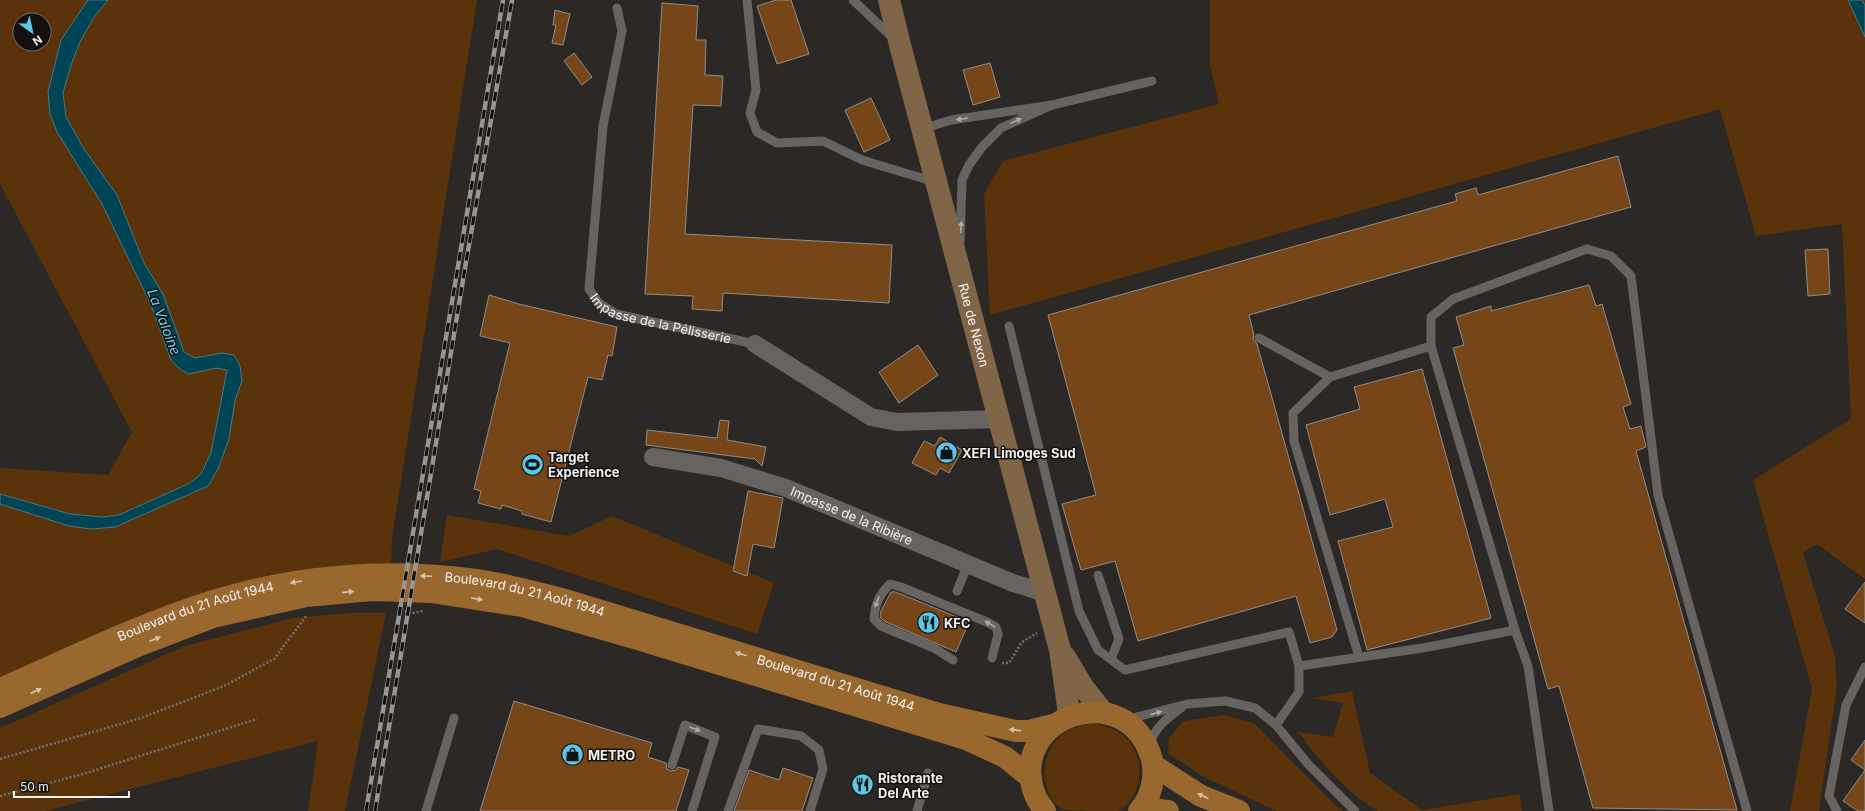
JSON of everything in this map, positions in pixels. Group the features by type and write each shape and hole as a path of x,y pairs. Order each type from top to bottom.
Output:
{"main road":[{"name":"Rue de Nexon","path":"890,0 900,45 1057,639 1068,706 1060,721"},
{"name":"Boulevard du 21 Août 1944","path":"0,689 129,632 209,602 256,589 302,581 374,574 427,575 476,580 562,599 939,714 1016,731 1029,731 1086,712 1103,712"},
{"name":"Boulevard du 21 Août 1944","path":"0,707 140,645 213,617 306,596 372,590 431,592 522,606 634,638 966,739 1005,757 1031,778"},
{"name":"Rue de Nexon","path":"1057,639 1082,687 1103,712"},
{"path":"1103,712 1124,720 1139,733 1151,757 1153,780 1149,795 1140,810 1168,811"},
{"path":"1045,811 1035,796 1031,778 1033,758 1041,739 1060,721"},
{"path":"1151,757 1201,796 1240,811"}],"street":[{"name":"Impasse de la Pélisserie","path":"755,344 871,417 897,422 1000,419"},
{"name":"Impasse de la Ribière","path":"653,457 721,468 786,488 1013,583 1046,593"}],"lane":[{"path":"747,0 756,90 750,114 757,132 777,143 823,141 862,160 937,183"},
{"path":"853,0 900,45"},
{"name":"Impasse de la Pélisserie","path":"617,8 622,31 603,126 589,289 598,303 616,314 755,344"},
{"path":"922,129 951,120 1052,105 1152,81"},
{"path":"959,266 962,180 969,165 982,146 1001,128 1052,105"},
{"path":"1549,811 1528,666 1515,630 1431,346 1431,317 1453,299 1587,249 1611,256 1631,276 1658,495 1747,811"},
{"path":"1009,326 1079,612 1098,650 1125,670 1289,632 1299,666 1299,692 1276,725"},
{"path":"1259,338 1330,377"},
{"path":"1359,657 1294,441 1293,413 1330,377 1431,346"},
{"path":"956,591 968,564"},
{"path":"1098,575 1119,639 1111,659"},
{"path":"953,660 934,648 882,626 874,619 875,605 880,593 890,584 901,587 996,627 998,634 992,658"},
{"path":"1299,666 1423,648 1515,630"},
{"path":"1837,811 1829,796 1846,705 1865,667"},
{"path":"1124,720 1187,704 1225,701 1255,708 1276,725 1308,764 1355,811"},
{"path":"1151,757 1152,735 1162,722 1187,704"},
{"path":"426,811 454,718"},
{"path":"672,765 685,725 715,736 692,811"},
{"path":"728,811 758,728 801,736 818,750 823,769 810,811"},
{"path":"916,811 928,773"}],"path":[{"path":"400,610 413,613 427,611"},
{"path":"0,759 141,718 224,686 274,659 310,612 302,613"},
{"path":"992,658 1004,664 1008,663 1022,642 1032,634 1057,639"},
{"path":"0,796 83,774 257,719"}],"shaded area":[{"path":"0,0 477,0 392,538 391,564 0,679 0,468 108,475 132,432 0,184"},
{"path":"1210,0 1865,0 1865,579 1817,544 1803,553 1835,656 1837,687 1819,811 1790,811 1812,689 1753,480 1851,419 1842,224 1756,236 1720,109 990,315 984,194 1003,161 1219,104 1210,65"},
{"path":"447,515 569,536 612,516 774,583 757,634 497,549 440,562"},
{"path":"350,613 386,613 345,811 308,811 318,741 45,811 0,811 0,728 185,646 293,618"},
{"path":"1352,691 1370,773 1422,810 1520,794 1522,811 1378,811 1366,803 1334,776 1298,732 1333,737 1343,703 1312,698"},
{"path":"1223,715 1254,723 1335,805 1344,811 1277,811 1202,776 1168,753 1169,738 1184,721"},
{"path":"1093,723 1121,733 1131,744 1139,764 1140,775 1134,795 1128,804 1119,811 1064,810 1055,803 1049,794 1046,784 1044,774 1046,763 1049,752 1054,743 1068,730"}],"water":[{"name":"La Valoine","path":"88,0 108,0 94,17 80,42 71,65 63,93 66,117 84,149 117,195 144,263 163,294 184,352 195,358 221,353 234,355 240,366 242,381 235,400 229,439 218,469 208,486 115,527 91,529 69,526 0,504 0,494 70,514 102,517 119,515 190,483 201,474 211,453 227,370 216,368 189,374 181,370 171,360 151,305 102,204 57,132 50,114 48,92 61,40"},
{"path":"1848,0 1862,0 1865,5 1865,37"}],"building":[{"path":"776,0 791,0 809,54 777,64 757,6"},
{"path":"662,3 698,6 696,40 706,40 705,75 723,76 721,106 693,105 685,234 892,245 889,303 723,293 722,311 692,309 693,296 645,294"},
{"path":"555,10 570,14 563,45 552,43 556,25 553,25"},
{"path":"574,53 592,77 582,85 564,61"},
{"path":"990,63 1000,97 973,105 963,70"},
{"path":"871,98 890,140 864,152 845,110"},
{"path":"1618,156 1631,207 1249,315 1254,335 1253,339 1257,344 1337,630 1332,637 1310,643 1296,596 1138,641 1115,561 1081,570 1062,504 1096,495 1048,315 1457,201 1455,194 1476,188 1478,195"},
{"path":"1828,249 1830,294 1808,296 1805,250"},
{"path":"1589,285 1596,306 1602,304 1631,404 1623,407 1630,429 1641,426 1646,447 1636,451 1737,810 1593,808 1559,686 1548,689 1453,348 1464,345 1456,317 1491,306 1491,311"},
{"path":"489,295 519,304 617,327 612,356 608,355 602,380 588,377 551,522 522,514 522,511 502,505 501,509 478,503 481,491 474,489 510,343 480,336"},
{"path":"918,345 938,375 899,403 879,372"},
{"path":"1422,369 1491,618 1367,650 1338,541 1393,527 1385,499 1330,515 1306,425 1360,409 1354,387"},
{"path":"720,420 729,421 727,440 766,447 762,466 755,459 646,445 647,430 717,438"},
{"path":"940,437 962,450 949,473 940,468 936,475 912,463 924,441 935,446"},
{"path":"748,491 783,498 774,548 753,544 747,576 733,571"},
{"path":"1865,582 1865,623 1845,609"},
{"name":"KFC","path":"891,592 896,592 969,622 956,652 884,621 880,617 881,611"},
{"name":"METRO","path":"514,701 652,743 648,757 666,763 667,769 671,771 676,770 678,767 689,770 676,811 480,811"},
{"path":"1865,740 1865,770 1851,760"},
{"path":"783,768 813,778 802,811 734,811 749,770 779,780"},
{"path":"1865,770 1865,811 1858,811 1843,801"}],"railway":[{"path":"366,811 503,0"},
{"path":"375,811 466,262 512,0"}],"place":[{"name":"XEFI Limoges Sud","path":"946,453"},
{"name":"Target Experience","path":"532,464"},
{"name":"KFC","path":"928,623"},
{"name":"METRO","path":"573,755"},
{"name":"Ristorante Del Arte","path":"863,785"}]}
